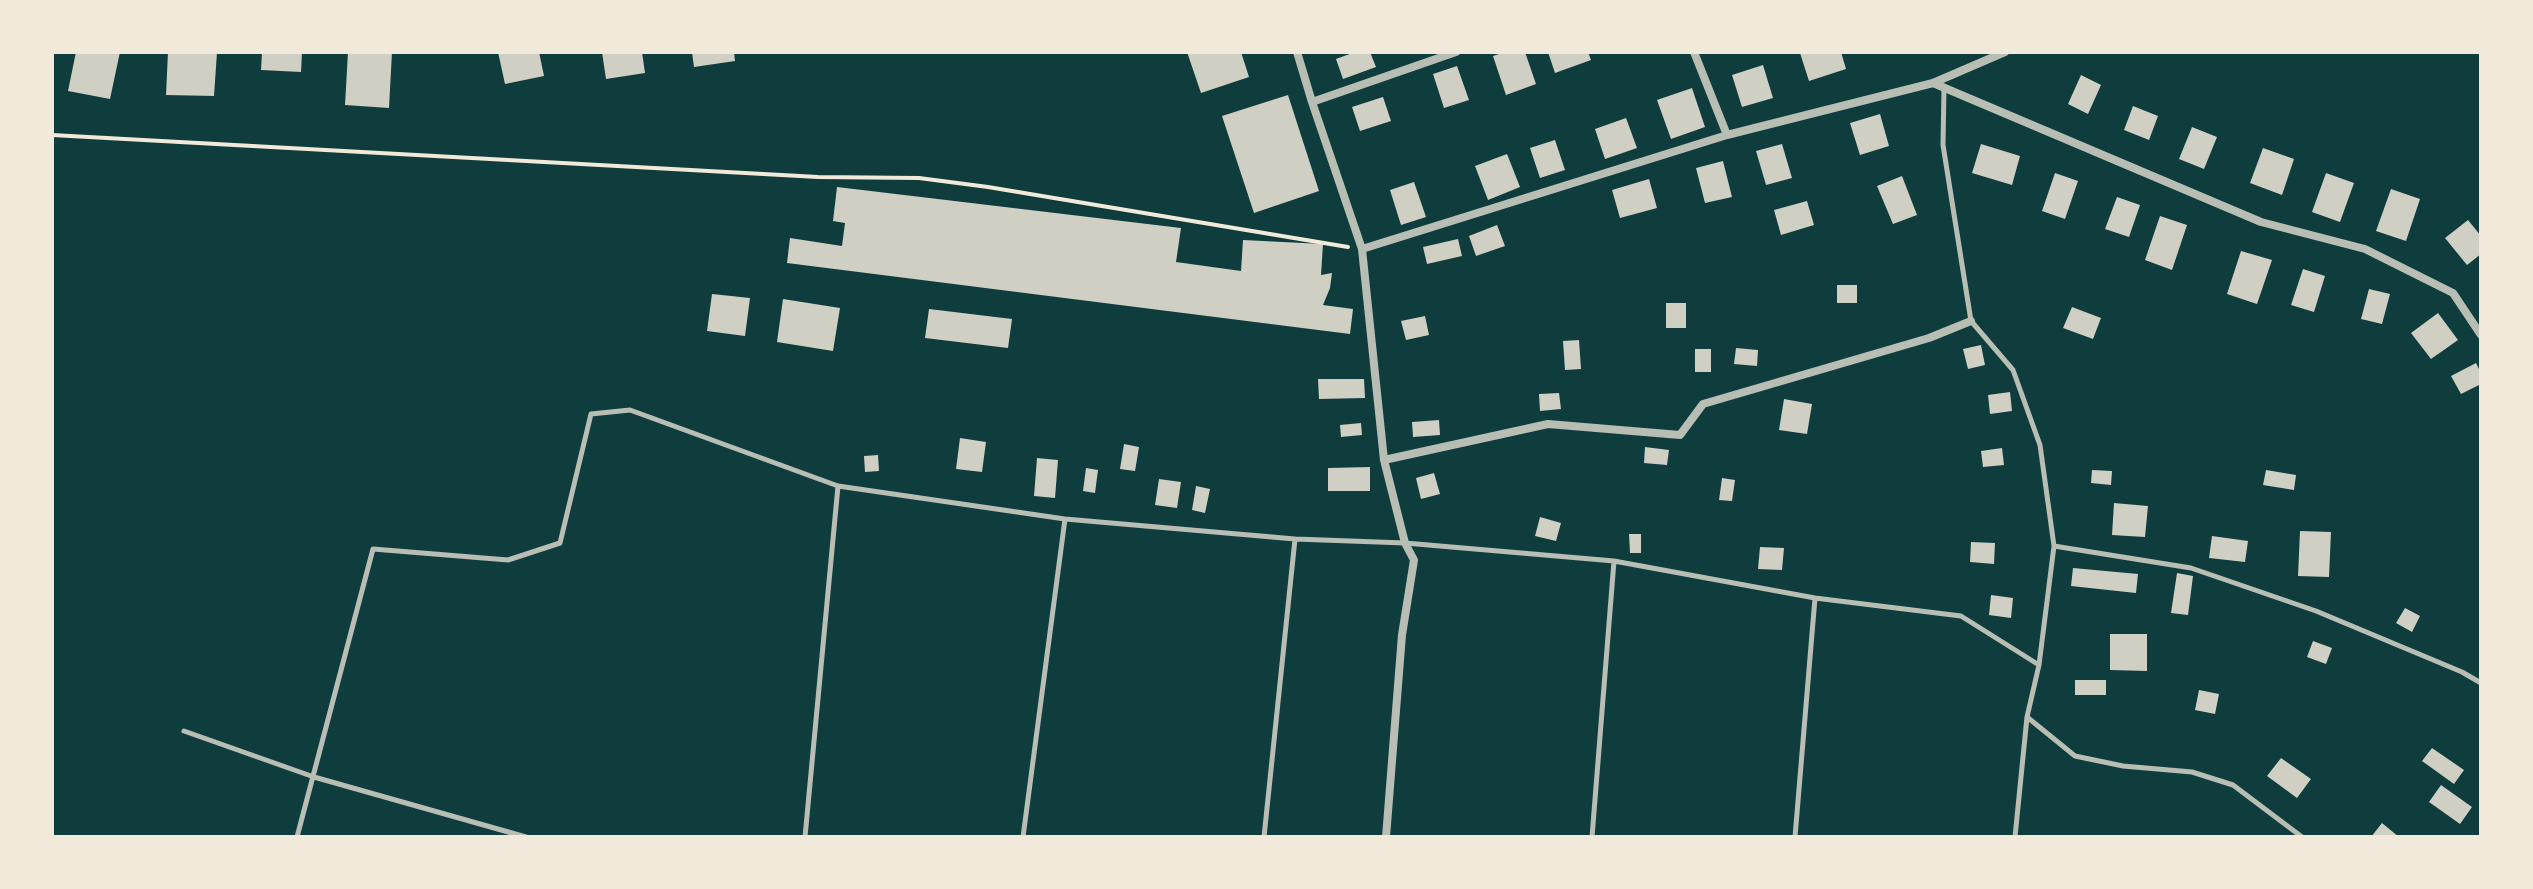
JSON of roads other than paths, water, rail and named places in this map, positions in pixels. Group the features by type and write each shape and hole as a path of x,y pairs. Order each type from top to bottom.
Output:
{"street":[{"path":"1297,52 1362,249 1384,460 1405,543 1414,560 1402,635 1386,837"},
{"path":"1312,102 1456,52"},
{"path":"1694,52 1727,135"},
{"path":"1362,249 1727,135 1933,83 2005,52"},
{"path":"1933,83 2261,222 2365,249 2453,293 2481,335"},
{"path":"1384,460 1548,424 1680,435 1703,404 1929,338 1971,321"}],"lane":[{"path":"1944,87 1943,145 1971,321 2013,370 2040,445 2054,546 2039,665 2027,717 2015,837"},
{"path":"297,837 373,549 508,560 560,543 591,414 630,410 838,486 1065,519 1614,561 1815,598 1961,616 2039,665"},
{"path":"805,837 838,486"},
{"path":"1023,837 1065,519"},
{"path":"1264,837 1295,539"},
{"path":"2054,546 2191,568 2316,611 2462,672 2481,683"},
{"path":"1592,837 1614,561"},
{"path":"1795,837 1815,598"},
{"path":"2027,717 2075,756 2123,766 2192,772 2233,785 2302,837"},
{"path":"184,731 314,777 526,837"}]}
